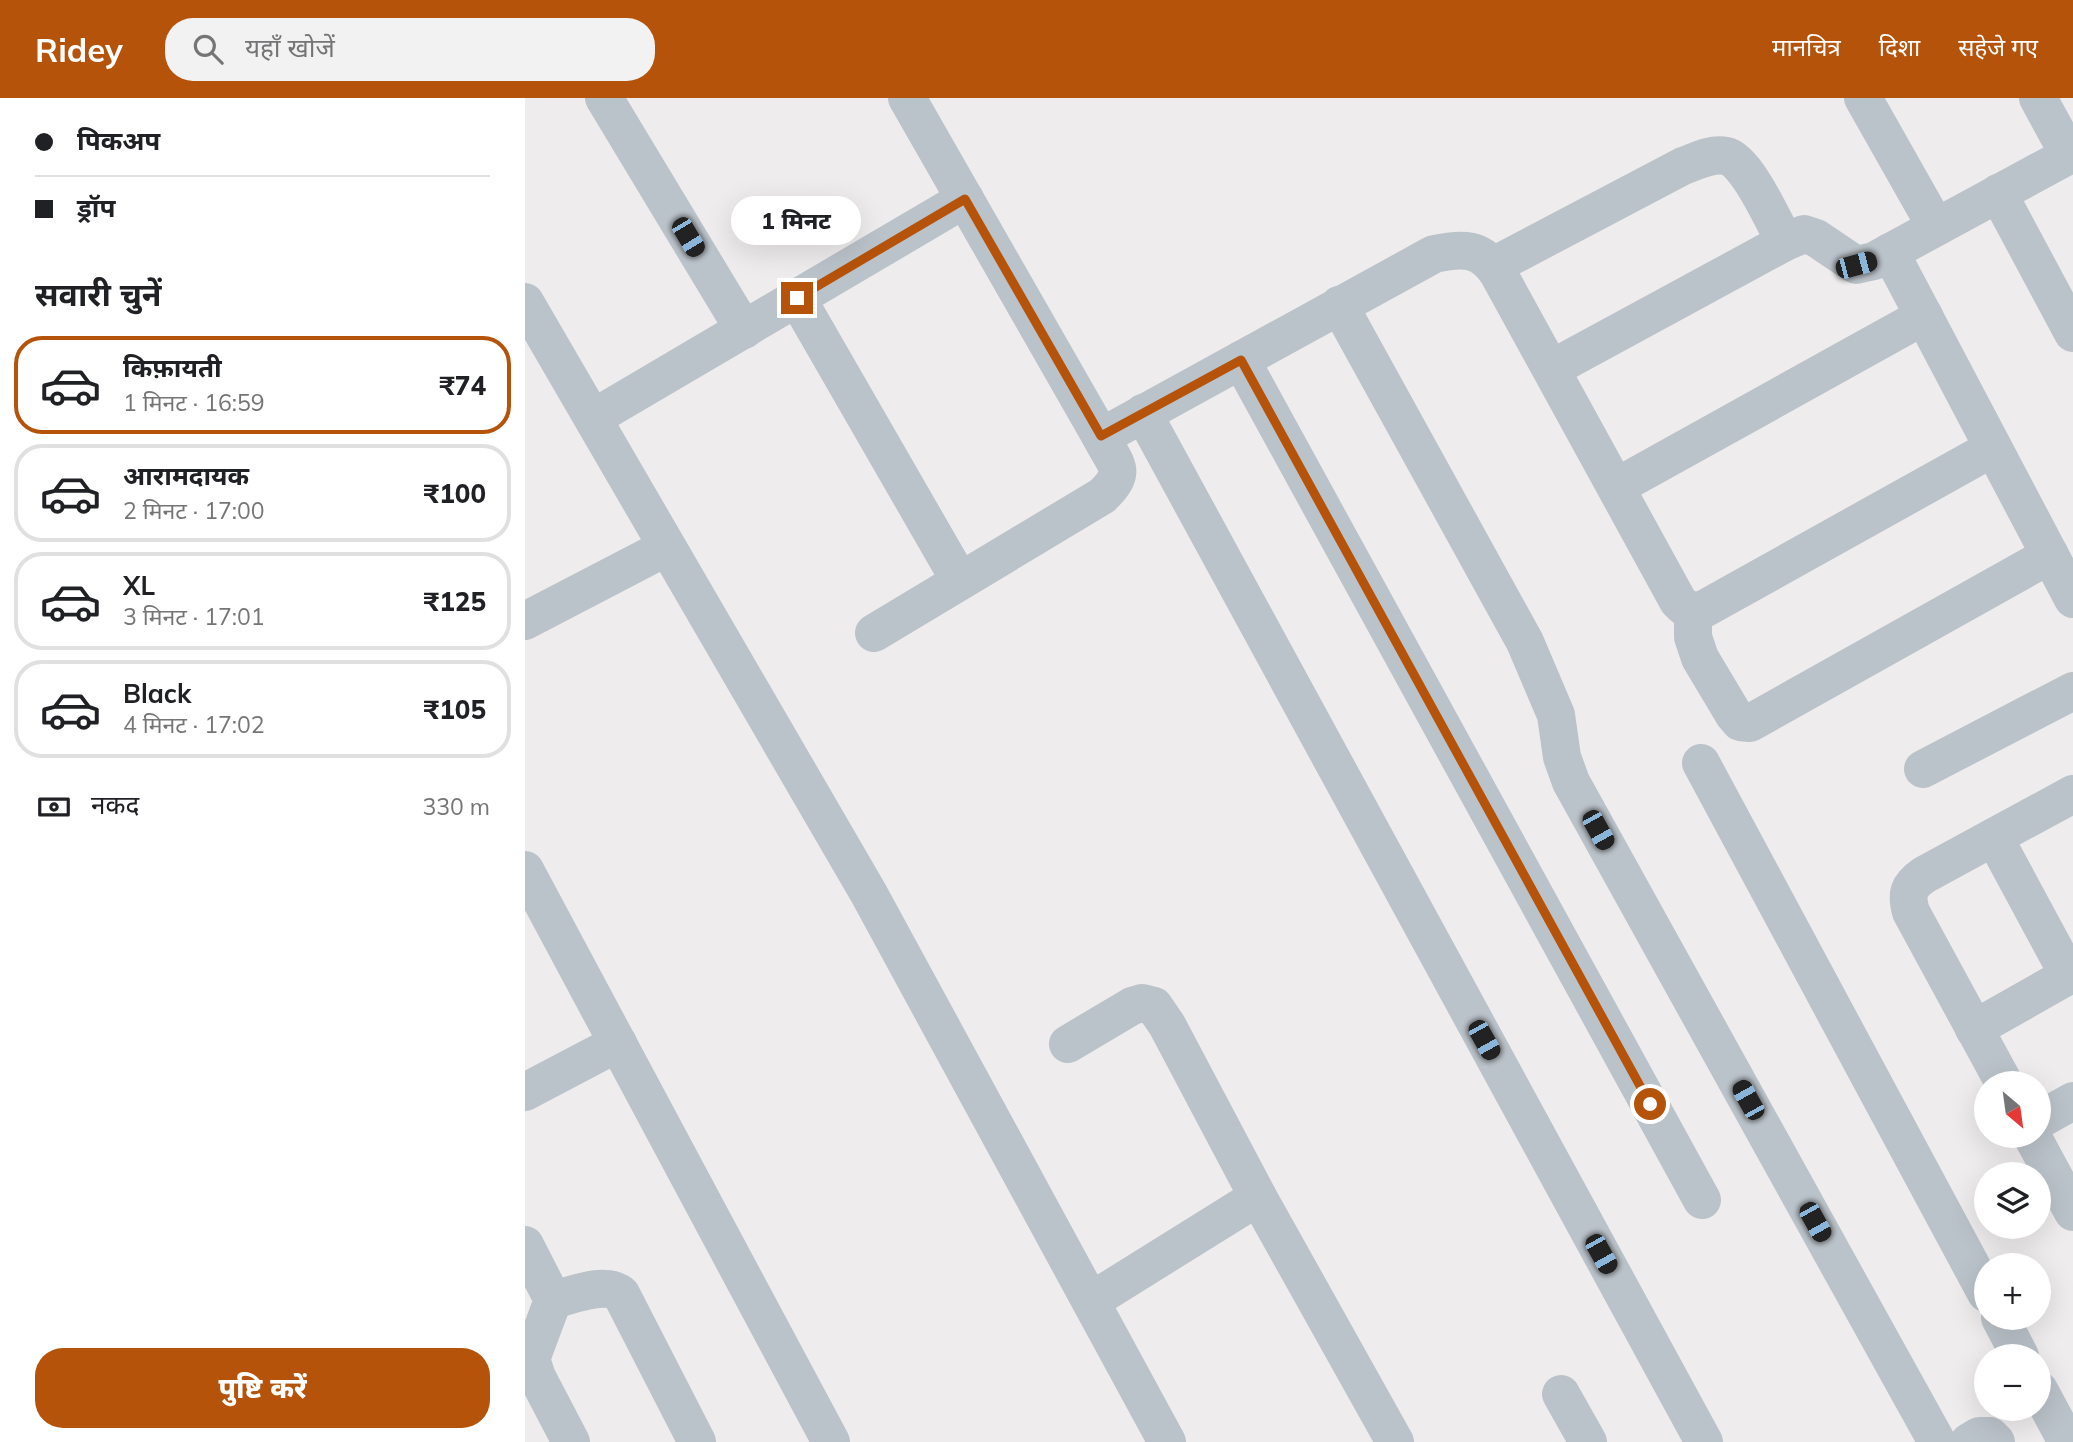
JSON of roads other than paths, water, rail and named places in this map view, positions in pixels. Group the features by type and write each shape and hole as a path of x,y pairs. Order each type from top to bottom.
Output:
{"street":[{"path":"604,98 744,330"},
{"path":"874,633 1102,496 1117,483 1118,472 1101,436 907,98"},
{"path":"1863,98 1936,227"},
{"path":"1551,369 1804,234 1816,238 1856,265 1874,261 2071,154 2038,98"},
{"path":"1493,266 1683,166 1710,156 1728,156 1737,162 1785,242"},
{"path":"1998,193 2073,333"},
{"path":"593,418 965,199"},
{"path":"1101,436 1434,254 1457,249 1485,258 1493,266 1678,601 1686,610 1693,612 1704,609 1993,448"},
{"path":"1890,252 2073,599"},
{"path":"797,298 960,581"},
{"path":"525,302 869,894 1167,1442"},
{"path":"1339,306 1525,642 1556,715 1562,757 1571,782 1937,1442"},
{"path":"1616,487 1924,316"},
{"path":"1241,360 1702,1200"},
{"path":"1143,414 1704,1442"},
{"path":"525,621 667,547"},
{"path":"1693,612 1693,637 1700,658 1734,715 1740,722 1750,723 2050,555"},
{"path":"1923,769 2073,691"},
{"path":"1701,763 1974,1271"},
{"path":"1997,1071 1911,912 1907,897 1912,883 1924,875 2073,794"},
{"path":"1974,1029 2071,975 1994,837"},
{"path":"529,888 618,1043 831,1442"},
{"path":"1068,1044 1132,1006 1142,1003 1154,1006 1167,1025 1258,1197 1395,1442"},
{"path":"525,1092 618,1043"},
{"path":"2051,1113 2073,1101"},
{"path":"2038,1148 2073,1212"},
{"path":"1091,1301 1258,1197"},
{"path":"525,1245 554,1300 531,1359 537,1377 571,1442"},
{"path":"554,1300 599,1289 614,1288 621,1294 697,1442"},
{"path":"1561,1394 1588,1442"},
{"path":"2051,1412 2067,1442"},
{"path":"1969,1442 1979,1436 1990,1436 1996,1442"}]}
